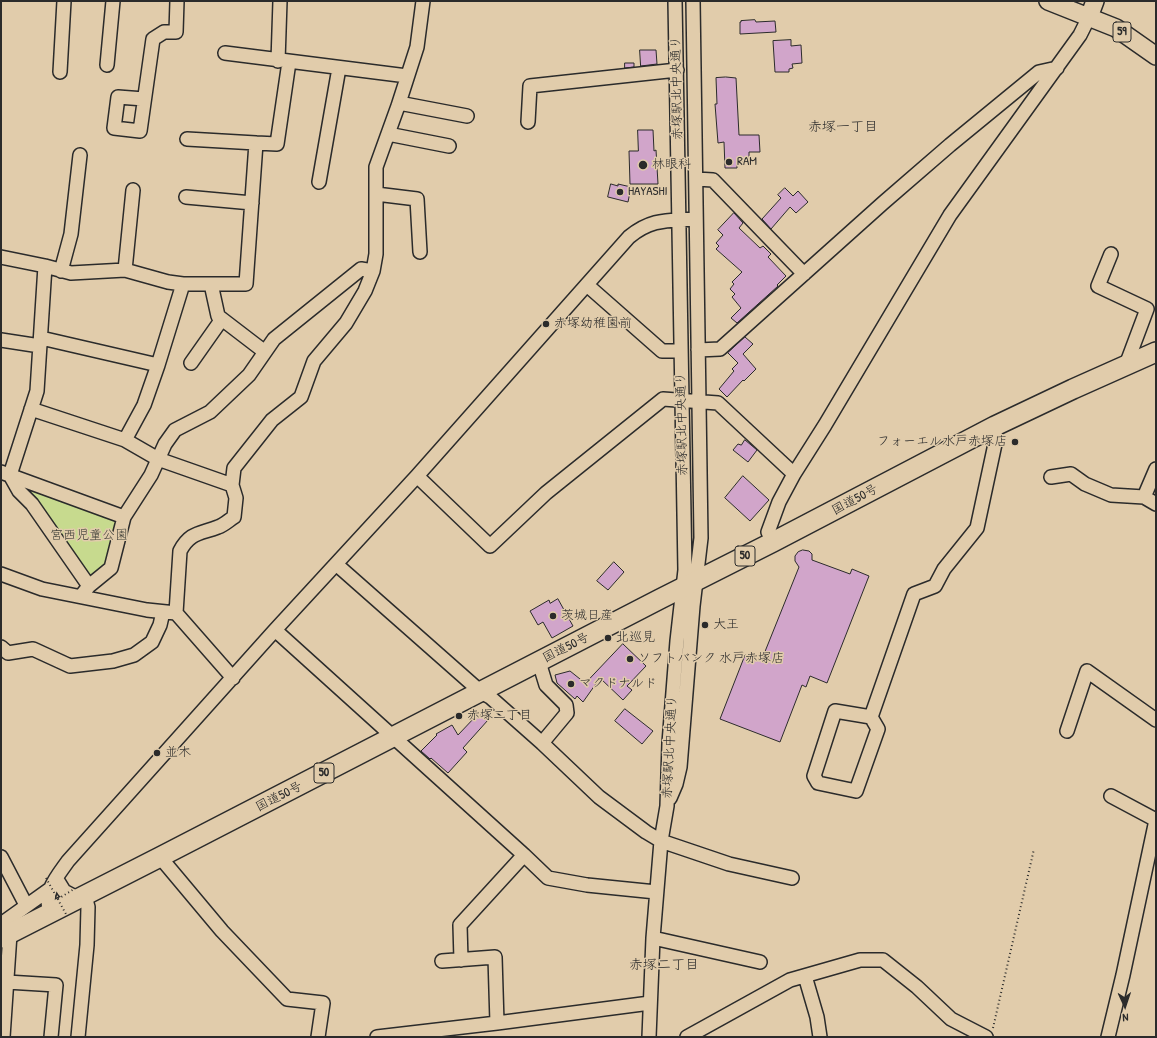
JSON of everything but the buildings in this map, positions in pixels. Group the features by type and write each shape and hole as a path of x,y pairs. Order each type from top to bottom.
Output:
{"highway":[{"name":"国道50号","path":"4,932 54,896 79,894 160,857 773,542 995,426 1156,352"}],"main road":[{"path":"1048,1 1092,9"},
{"name":"59","path":"1092,9 1156,56"}],"street":[{"path":"60,72 64,1"},
{"path":"107,65 113,1"},
{"path":"144,99 153,39 164,32 176,32 177,1"},
{"path":"187,139 277,144 283,62 280,1"},
{"path":"1,648 8,652 33,649 70,666 113,661 134,654 152,642 160,625 169,612 180,551 184,542 193,534 220,527 234,517 236,498 232,485 234,468 272,420 301,396 314,361 346,323 365,291 373,271 376,254 376,167 417,47 423,1"},
{"name":"赤塚駅北中央通り","path":"649,1037 653,938 661,841 667,806 676,784 680,767 692,625 690,584 685,553 680,351 675,1"},
{"name":"赤塚駅北中央通り","path":"690,584 701,538 693,1"},
{"path":"773,542 768,532 779,502 794,474 825,426 950,215 1080,35 1092,9"},
{"path":"225,53 283,62 407,76"},
{"path":"319,182 339,68"},
{"path":"698,350 720,349 950,145 1039,72 1056,68"},
{"path":"528,122 530,86 677,70"},
{"path":"399,103 467,116"},
{"path":"388,134 448,146"},
{"path":"1,257 70,273 125,270 168,282 183,284 246,284 256,143"},
{"path":"61,271 71,234 80,155"},
{"path":"696,179 714,180 804,274"},
{"path":"125,270 133,190"},
{"path":"376,194 417,199 420,252"},
{"path":"186,197 252,203"},
{"path":"54,896 68,861 275,630 417,476 629,237 639,229 656,222 696,219"},
{"path":"1111,254 1098,286 1147,309 1126,365"},
{"path":"5,474 32,409 37,391 45,266"},
{"path":"81,596 89,586 111,568 124,517 151,475 164,444 175,430 210,412 249,375 274,339 361,269 373,271"},
{"path":"125,440 144,406 183,284"},
{"path":"211,284 218,316 265,352"},
{"path":"587,285 662,351 680,351"},
{"path":"191,363 222,319"},
{"path":"1,340 40,342 158,365"},
{"path":"417,476 490,546 546,493 663,399 718,403 794,474"},
{"path":"32,409 125,440 158,459 232,485"},
{"path":"871,717 835,710 814,776 818,783 856,791 878,729 871,717 914,594 935,586 944,569 977,528 995,444 995,426"},
{"path":"1144,497 1156,469"},
{"path":"5,474 124,517"},
{"path":"5,474 32,504 89,586"},
{"path":"1051,477 1071,474 1085,484 1111,495 1144,497 1156,504"},
{"path":"336,564 481,692 490,697 542,743 599,797 646,832 661,841 729,864 792,878"},
{"path":"1,574 42,589 147,610 169,612 233,678"},
{"path":"275,630 548,878 587,885 656,892"},
{"path":"539,662 546,685 566,705 567,713 542,743"},
{"path":"1067,731 1087,671 1156,720"},
{"path":"1108,1037 1123,975 1156,820 1111,796"},
{"path":"461,960 460,925 524,855"},
{"path":"1,857 26,905"},
{"path":"160,857 222,931 287,999 323,1003 318,1037"},
{"path":"3,1037 7,982 4,932 26,905 54,896 64,890 71,896 79,894 88,907 78,1037"},
{"path":"653,938 760,962"},
{"path":"442,962 495,956 497,1023"},
{"path":"687,1037 790,980 860,960 883,960 917,987 951,1019 989,1033"},
{"path":"806,976 817,1017 820,1037"},
{"path":"7,982 56,985 51,1037"},
{"path":"377,1037 650,1003"}],"path":[{"path":"989,1033 1034,849"},
{"path":"54,896 79,894"}],"green space":[{"name":"宮西児童公園","path":"32,487 119,521 106,565 88,576 27,495"}],"place":[{"name":"RAM","path":"729,162"},
{"name":"林眼科","path":"643,165"},
{"name":"HAYASHI","path":"620,192"},
{"name":"赤塚幼稚園前","path":"546,324"},
{"name":"フォーエル水戸赤塚店","path":"1015,442"},
{"name":"茨城日産","path":"553,616"},
{"name":"大王","path":"705,625"},
{"name":"北巡見","path":"608,638"},
{"name":"ソフトバンク 水戸赤塚店","path":"630,659"},
{"name":"マクドナルド","path":"571,684"},
{"name":"赤塚二丁目","path":"459,716"},
{"name":"並木","path":"157,753"}],"district":[{"name":"赤塚一丁目","path":"843,127"},
{"name":"赤塚二丁目","path":"664,965"}]}
